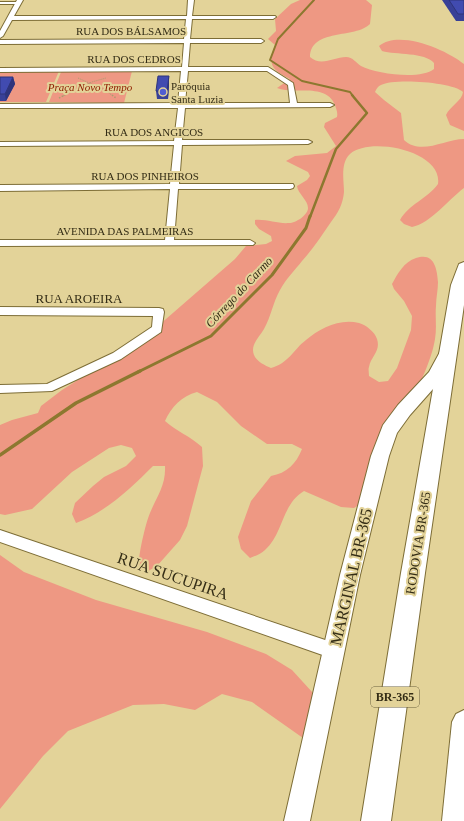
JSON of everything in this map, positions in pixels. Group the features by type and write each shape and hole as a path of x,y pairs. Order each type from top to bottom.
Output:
{"main road":[{"name":"RODOVIA BR-365","path":"376,821 414,565 459,285 464,267"}],"street":[{"path":"169,243 191,0"},
{"path":"0,36 19,1"},
{"path":"10,18 273,17"},
{"name":"RUA DOS BÁLSAMOS","path":"0,42 261,41"},
{"name":"RUA DOS CEDROS","path":"0,70 268,69 291,84 294,104"},
{"path":"0,106 330,105"},
{"name":"RUA DOS ANGICOS","path":"0,144 308,142"},
{"name":"RUA DOS PINHEIROS","path":"0,188 290,186"},
{"name":"AVENIDA DAS PALMEIRAS","path":"0,243 250,243"},
{"name":"RUA AROEIRA","path":"0,311 159,312 157,329 117,356 48,388 0,389"},
{"name":"MARGINAL BR-365","path":"297,821 366,507 389,430 404,410 435,376 448,352"},
{"name":"RUA SUCUPIRA","path":"0,536 334,651"},
{"path":"455,821 464,722"}],"lane":[{"path":"0,3 19,1"}],"path":[{"path":"61,70 105,90 127,105"},
{"path":"40,106 90,83 106,78"}],"green space":[{"path":"300,0 366,0 372,5 370,24 363,29 335,35 318,42 312,48 310,57 314,60 328,61 341,57 348,57 368,69 398,75 419,74 434,69 434,63 430,59 417,55 382,51 379,46 388,41 398,40 423,43 446,53 464,64 464,131 450,125 446,115 462,95 463,92 457,89 423,82 398,82 380,85 375,92 401,113 404,140 411,145 425,147 464,139 464,188 433,216 419,225 412,227 404,224 400,220 408,210 429,194 438,184 436,172 429,163 418,155 388,147 373,146 360,149 350,154 344,167 344,192 340,208 314,247 282,286 266,324 253,347 253,354 255,357 262,364 271,368 287,360 306,340 324,328 345,322 359,323 372,331 376,336 378,343 377,350 370,363 369,376 379,382 388,381 397,368 411,330 412,316 392,284 402,268 408,262 422,257 431,259 437,272 438,282 436,335 431,355 421,381 365,501 354,508 341,507 304,491 296,497 291,504 276,536 271,543 262,553 250,558 241,549 238,537 251,501 271,476 282,473 294,463 302,449 292,444 267,444 241,426 217,402 197,392 182,399 170,411 165,421 202,447 203,466 187,526 180,540 157,566 143,574 139,564 139,557 148,517 163,485 165,466 153,466 118,499 98,513 76,523 72,514 75,503 93,486 104,477 126,466 136,456 132,448 121,445 109,448 72,472 32,509 5,515 0,514 0,425 38,413 41,406 62,390 143,339 235,259 246,246 266,244 272,241 271,236 259,229 255,224 255,220 292,223 306,213 308,205 299,192 297,186 307,180 310,176 308,172 286,161 295,156 327,153 336,146 324,127 325,123 337,117 337,114 335,105 331,98 324,94 317,91 284,90 277,88 290,79 275,70 271,62 271,57 275,45 268,39 276,31 275,19 291,4"},
{"path":"59,71 46,102 0,102 0,72"},
{"name":"Praça Novo Tempo","path":"132,71 124,103 49,102 61,72"},
{"path":"0,555 24,572 96,600 207,632 266,654 292,670 313,693 329,723 303,738 252,702 222,694 195,710 164,704 133,705 68,731 43,756 0,809"}],"building":[{"path":"449,0 464,0 464,14 458,14"},
{"path":"158,76 169,76 167,91 156,91"},
{"path":"0,77 13,77 5,94 0,94"}],"waterway":[{"name":"Córrego do Carmo","path":"314,0 278,39 270,60 302,81 350,92 353,96"},
{"name":"Córrego do Carmo","path":"310,217 336,149 367,113 352,95"},
{"name":"Córrego do Carmo","path":"138,372 211,336 272,275 306,228 310,216"},
{"name":"Córrego do Carmo","path":"0,455 76,403 138,372"}],"place":[{"name":"Paróquia Santa Luzia","path":"163,92"}]}
